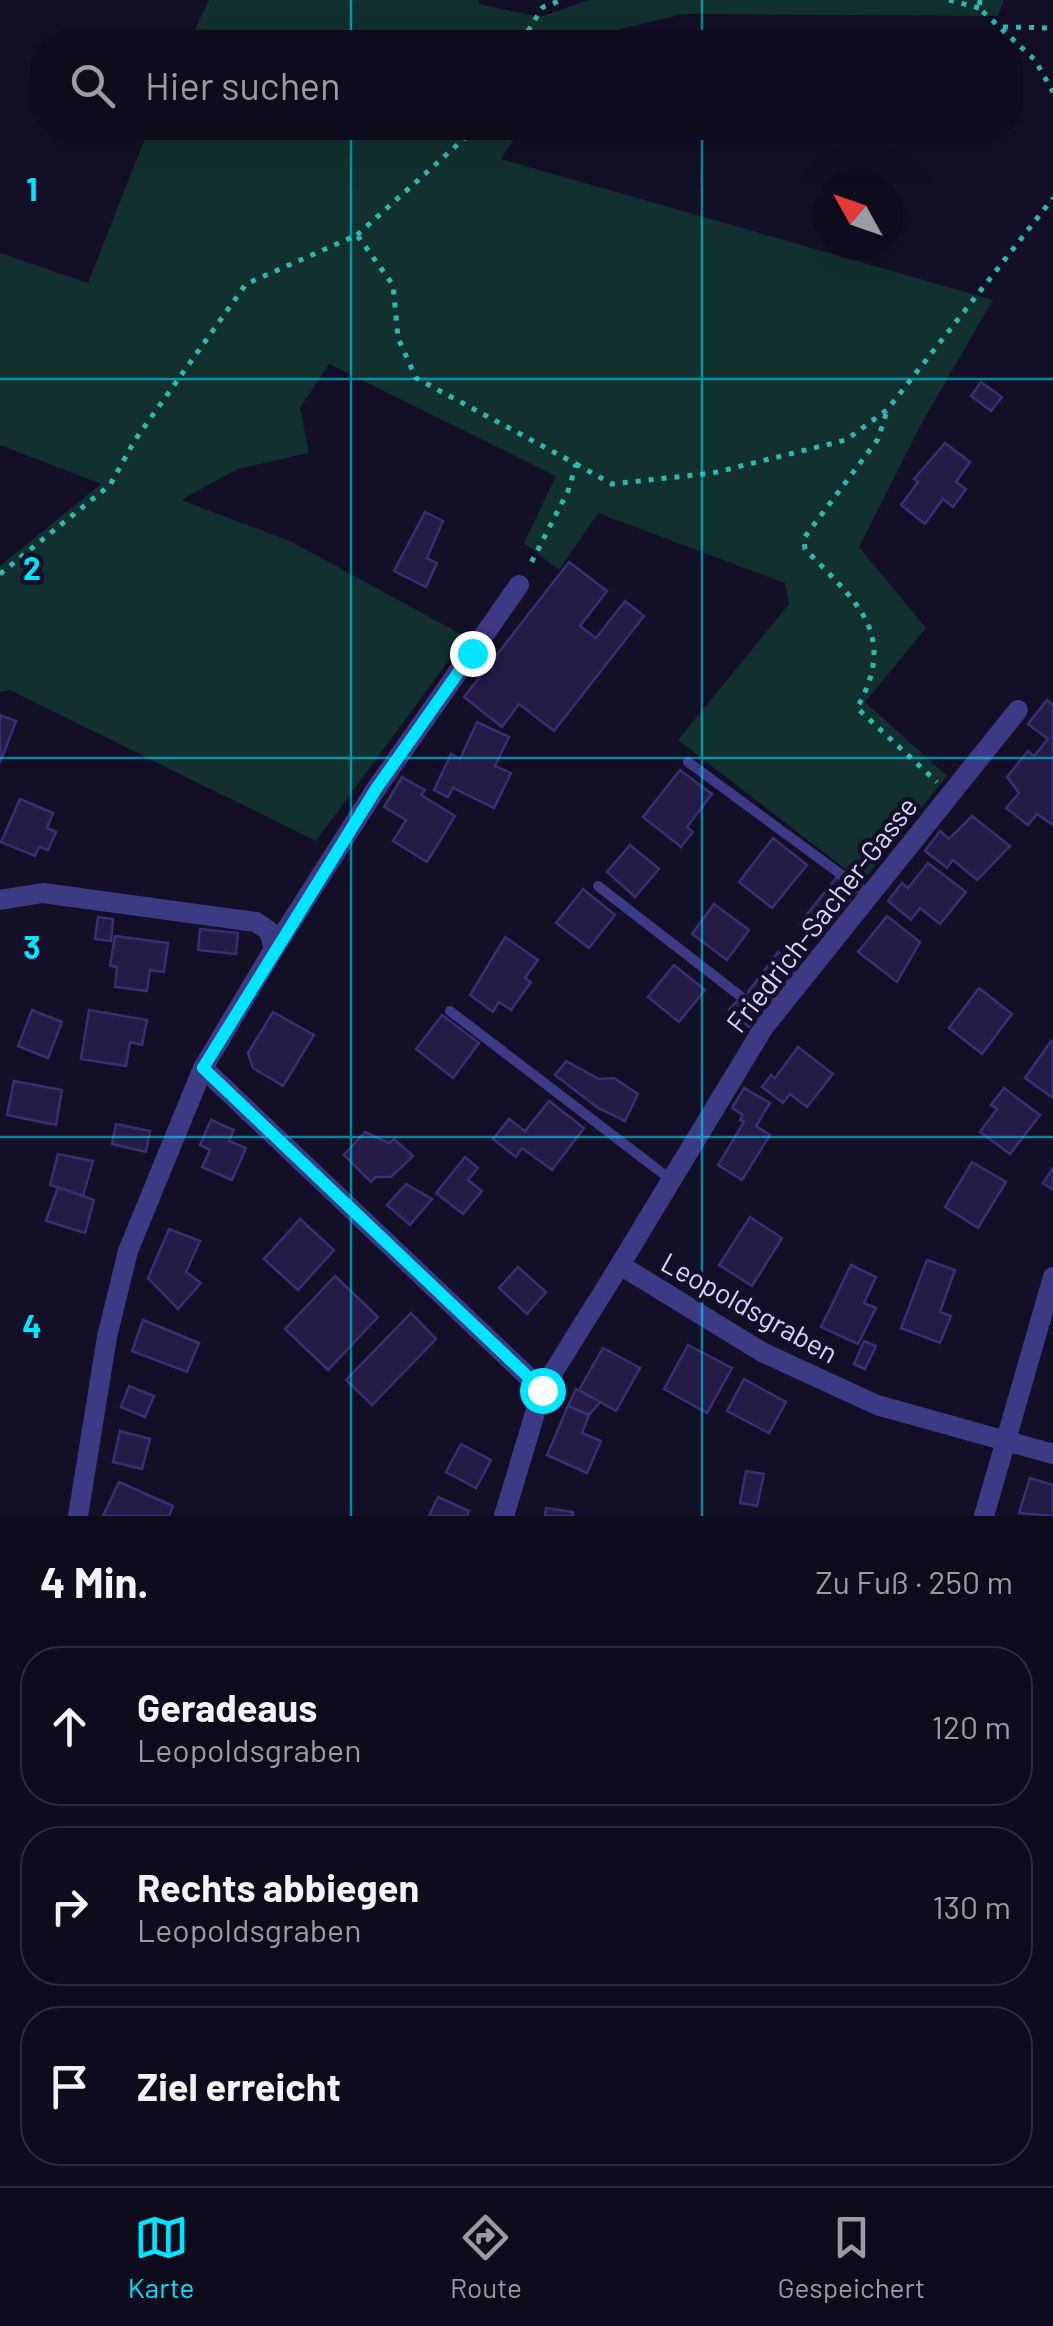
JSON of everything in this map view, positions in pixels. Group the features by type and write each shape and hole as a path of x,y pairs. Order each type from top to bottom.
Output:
{"street":[{"path":"78,1516 107,1337 128,1251 203,1068 376,789 519,584"},
{"name":"Friedrich-Sacher-Gasse","path":"620,1265 770,1019 1018,710"},
{"path":"0,900 43,893 256,922 269,931 274,949"},
{"path":"203,1068 542,1390"},
{"name":"Leopoldsgraben","path":"504,1516 542,1390 620,1265 762,1352 876,1404 1008,1438 1053,1454"},
{"path":"984,1516 1053,1278"}],"lane":[{"path":"688,762 870,895"},
{"path":"598,886 770,1019"},
{"path":"450,1011 670,1179"}],"path":[{"path":"528,30 542,7 562,0"},
{"path":"948,0 980,4 1007,30"},
{"path":"1003,26 1053,28"},
{"path":"1023,47 1036,60 1053,92"},
{"path":"0,574 110,485 134,440 246,284 356,236 463,140"},
{"path":"356,236 393,285 398,338 416,378 612,484 713,473 846,440 887,410 1053,198"},
{"path":"887,410 878,439 804,538 805,549 853,596 875,640 873,679 857,708 950,794"},
{"path":"519,584 568,491 576,464"}],"green space":[{"path":"209,0 479,0 479,4 540,17 589,0 1004,0 998,16 683,14 616,30 195,30"},
{"path":"144,140 513,140 501,159 813,248 813,260 853,260 993,300 924,419 859,547 926,628 865,702 947,776 862,882 678,740 789,604 785,583 598,513 559,570 524,543 556,476 329,364 300,408 309,453 237,469 181,500 292,542 466,637 316,841 10,690 0,692 0,566 101,484 0,445 0,253 88,283"}],"building":[{"path":"981,382 1002,397 991,411 971,396"},
{"path":"945,443 970,462 956,482 966,489 953,507 943,499 925,524 901,505 918,482 914,479"},
{"path":"425,512 443,521 427,558 437,563 426,587 394,571"},
{"path":"569,562 607,591 580,626 596,638 625,601 644,616 554,731 519,704 502,727 464,697"},
{"path":"1047,700 1053,705 1053,825 1037,814 1028,825 1006,808 1019,793 1007,777 1028,751 1034,756 1048,739 1028,724"},
{"path":"0,715 16,721 0,763"},
{"path":"477,722 509,737 495,766 511,773 494,808 453,788 448,797 434,790 451,754 460,759"},
{"path":"680,770 712,794 687,827 693,832 681,847 643,817"},
{"path":"402,777 425,790 421,795 455,816 427,862 393,841 406,820 384,807"},
{"path":"20,799 53,813 47,828 56,832 48,850 39,847 35,856 1,842"},
{"path":"972,816 1010,846 977,880 953,860 947,868 925,851 940,831 949,839"},
{"path":"773,838 807,865 772,908 739,882"},
{"path":"630,845 659,869 635,897 607,872"},
{"path":"928,863 966,892 940,924 920,908 911,920 888,901 902,883 908,888"},
{"path":"837,877 856,892 818,939 799,924"},
{"path":"583,889 615,915 589,948 556,923"},
{"path":"714,904 749,930 727,960 692,934"},
{"path":"887,916 920,942 897,982 858,952"},
{"path":"98,917 113,919 111,941 95,939"},
{"path":"200,929 238,933 236,954 198,950"},
{"path":"115,936 168,943 164,972 150,970 147,991 115,987 117,967 110,966"},
{"path":"505,937 538,960 525,978 531,982 511,1010 499,1002 493,1012 470,995"},
{"path":"778,952 798,967 767,1006 748,992"},
{"path":"674,965 705,990 679,1022 648,997"},
{"path":"979,988 1012,1014 982,1054 949,1028"},
{"path":"737,1001 756,1018 749,1027 729,1010"},
{"path":"32,1010 62,1022 48,1058 18,1046"},
{"path":"89,1010 147,1020 142,1045 130,1042 126,1066 81,1059"},
{"path":"273,1012 314,1035 283,1086 253,1068 248,1053"},
{"path":"442,1015 479,1043 453,1078 416,1049"},
{"path":"1053,1043 1053,1098 1025,1078"},
{"path":"798,1047 833,1074 807,1107 790,1094 783,1103 762,1087 771,1075 775,1078"},
{"path":"566,1061 599,1079 614,1078 638,1094 625,1121 598,1108 555,1075"},
{"path":"14,1081 62,1090 56,1125 7,1115"},
{"path":"744,1088 770,1103 756,1126 770,1135 742,1180 718,1165 744,1122 740,1120 743,1115 732,1108"},
{"path":"1004,1088 1040,1115 1010,1154 980,1132 997,1109 991,1105"},
{"path":"549,1101 584,1128 552,1170 522,1148 516,1157 493,1139 509,1119 525,1131"},
{"path":"211,1120 234,1130 229,1141 246,1148 232,1180 202,1167 210,1150 200,1145"},
{"path":"116,1124 150,1131 146,1152 112,1144"},
{"path":"365,1132 389,1143 394,1139 413,1156 391,1177 376,1177 371,1182 344,1155"},
{"path":"58,1154 93,1161 83,1196 50,1185"},
{"path":"465,1157 478,1168 468,1180 482,1191 463,1214 436,1193"},
{"path":"972,1162 1006,1182 978,1228 945,1207"},
{"path":"1053,1168 1053,1190 1043,1183"},
{"path":"406,1184 432,1199 410,1225 387,1205"},
{"path":"58,1187 94,1200 85,1233 46,1221"},
{"path":"750,1217 782,1238 752,1286 719,1265"},
{"path":"300,1219 334,1250 298,1290 264,1259"},
{"path":"169,1229 200,1241 186,1272 201,1283 178,1309 148,1278"},
{"path":"927,1260 955,1270 940,1312 951,1316 940,1343 901,1328"},
{"path":"851,1265 876,1277 864,1303 876,1308 858,1344 821,1327"},
{"path":"518,1267 546,1292 527,1314 499,1288"},
{"path":"335,1276 378,1317 328,1370 285,1329"},
{"path":"411,1313 436,1339 372,1405 346,1380"},
{"path":"143,1320 199,1343 187,1372 132,1351"},
{"path":"864,1341 876,1346 865,1369 854,1364"},
{"path":"688,1345 732,1368 707,1413 664,1389"},
{"path":"603,1348 640,1368 616,1411 579,1390"},
{"path":"744,1379 786,1402 769,1433 727,1411"},
{"path":"129,1386 154,1396 145,1417 121,1407"},
{"path":"576,1389 600,1402 589,1415 568,1406"},
{"path":"568,1406 589,1415 582,1433 601,1441 587,1473 547,1455"},
{"path":"120,1431 150,1439 142,1469 113,1462"},
{"path":"461,1444 491,1460 476,1488 446,1472"},
{"path":"746,1471 764,1474 757,1506 740,1503"},
{"path":"1030,1478 1053,1485 1053,1516 1019,1513"},
{"path":"119,1482 173,1506 169,1516 103,1516"},
{"path":"438,1497 469,1511 467,1516 429,1516"},
{"path":"546,1508 573,1512 573,1516 545,1516"}],"route":[{"path":"472,653 376,789 203,1068 542,1390"}]}
